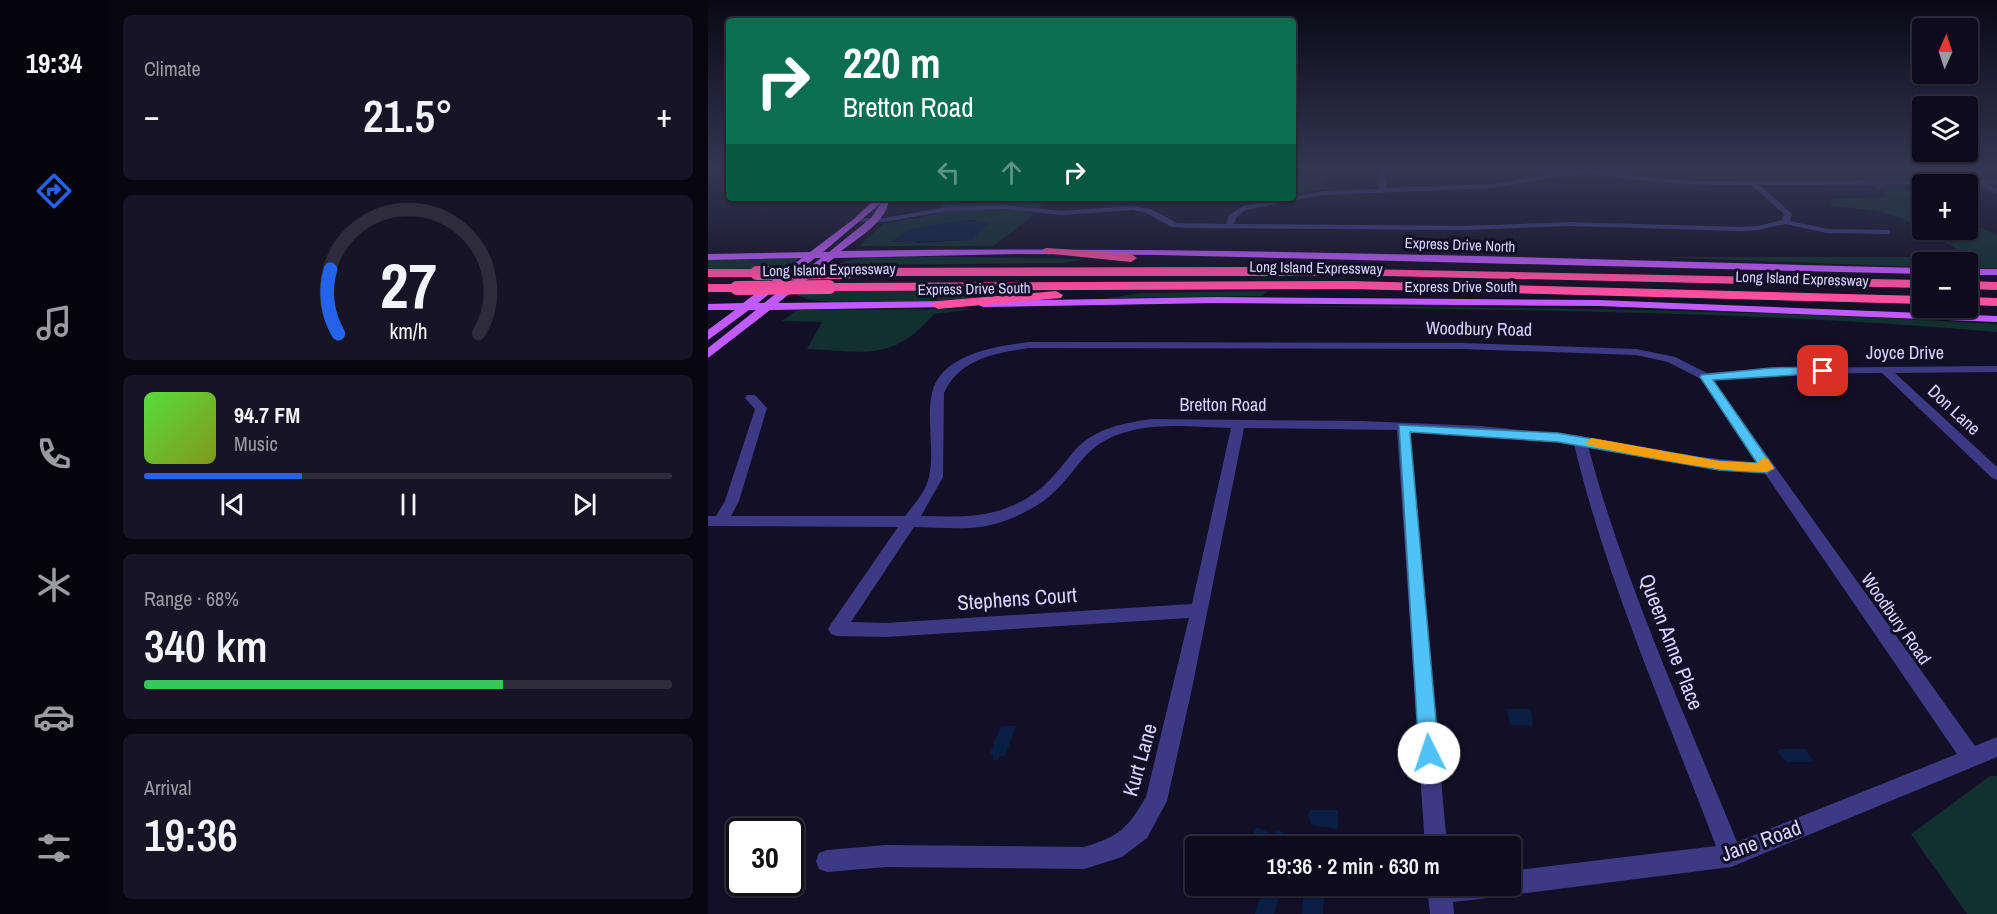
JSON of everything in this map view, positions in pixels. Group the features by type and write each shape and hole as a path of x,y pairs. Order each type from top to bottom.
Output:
{"highway":[{"path":"1047,251 1277,269"},
{"name":"Long Island Expressway","path":"708,273 1277,269 1545,273 1912,284"},
{"path":"938,305 1214,284"},
{"name":"Long Island Expressway","path":"708,288 1214,284 1550,288 1912,300"},
{"path":"1978,285 1997,286"},
{"path":"1978,301 1997,302"}],"main road":[{"path":"708,336 866,213"},
{"path":"708,354 834,254 874,220 879,213"},
{"name":"Express Drive North","path":"708,257 1047,251 1912,271"},
{"path":"1978,272 1997,272"},
{"name":"Express Drive South","path":"708,307 1216,300 1599,303 1997,319"}],"street":[{"path":"858,220 923,213"},
{"path":"1151,213 1175,225 1463,228 1570,224 1748,228 1785,222 1827,231 1887,232"},
{"path":"1229,226 1236,213"},
{"path":"1785,222 1787,213"},
{"name":"Woodbury Road","path":"837,629 909,522 936,477 940,384 951,372 966,362 1008,348 1441,346 1636,352 1671,359 1706,377 1767,468 1971,757"},
{"name":"Joyce Drive","path":"1706,377 1771,371 1997,369"},
{"name":"Don Lane","path":"1886,371 1997,475"},
{"path":"714,521 732,501 761,408 751,398"},
{"name":"Bretton Road","path":"714,521 979,522 1006,514 1050,489 1085,446 1102,435 1121,429 1162,423 1403,427 1580,440 1719,465 1767,468"},
{"name":"Kurt Lane","path":"827,861 886,856 1084,858 1114,849 1139,830 1156,801 1238,424"},
{"path":"1403,427 1435,836"},
{"name":"Queen Anne Place","path":"1580,440 1596,504 1622,579 1731,856"},
{"name":"Stephens Court","path":"837,629 886,630 1199,610"},
{"name":"Jane Road","path":"1521,882 1731,856 1997,747"}],"green space":[{"path":"943,213 1030,213 1034,215 993,246 859,246 883,224","holes":["976,220 970,240 915,243 943,224"]},
{"path":"1882,213 1912,213 1912,224"},
{"path":"1978,226 1997,235 1997,268 1978,268 1978,252 1944,252 1957,249 1941,240 1978,240"},
{"path":"876,256 1086,259 1065,263 834,265"},
{"path":"1655,257 1912,257 1912,267"},
{"path":"708,259 799,259 789,268 708,269"},
{"path":"1039,288 987,297 935,301 829,302 796,295 804,291"},
{"path":"1268,291 1262,296 1108,298 1142,293"},
{"path":"1287,306 1553,308 1819,315 1997,324 1997,332 1731,316"},
{"path":"975,309 934,314 919,330 904,340 876,351 862,352 807,349 822,322 782,321 797,310"},
{"path":"1990,776 1997,776 1997,914 1967,914 1911,834"}],"water":[{"path":"962,220 989,223 971,240 891,242 907,230"},
{"path":"1507,709 1531,709 1533,726 1510,725"},
{"path":"1001,726 1016,726 1005,756 993,760 993,755 989,755"},
{"path":"1779,749 1806,749 1813,762 1786,762 1777,751 1780,751"},
{"path":"1311,810 1338,810 1338,829 1311,825 1308,814"},
{"path":"1257,827 1274,835 1277,830 1285,834 1284,836 1252,836"},
{"path":"1260,896 1279,896 1274,914 1255,914"},
{"path":"1303,896 1324,896 1323,914 1302,914"}],"slow traffic":[{"path":"1592,442 1719,465 1767,468 1763,462"}],"route":[{"path":"1429,753 1403,427 1558,438 1627,447 1719,465 1767,468 1706,377 1771,371 1823,371"}]}
